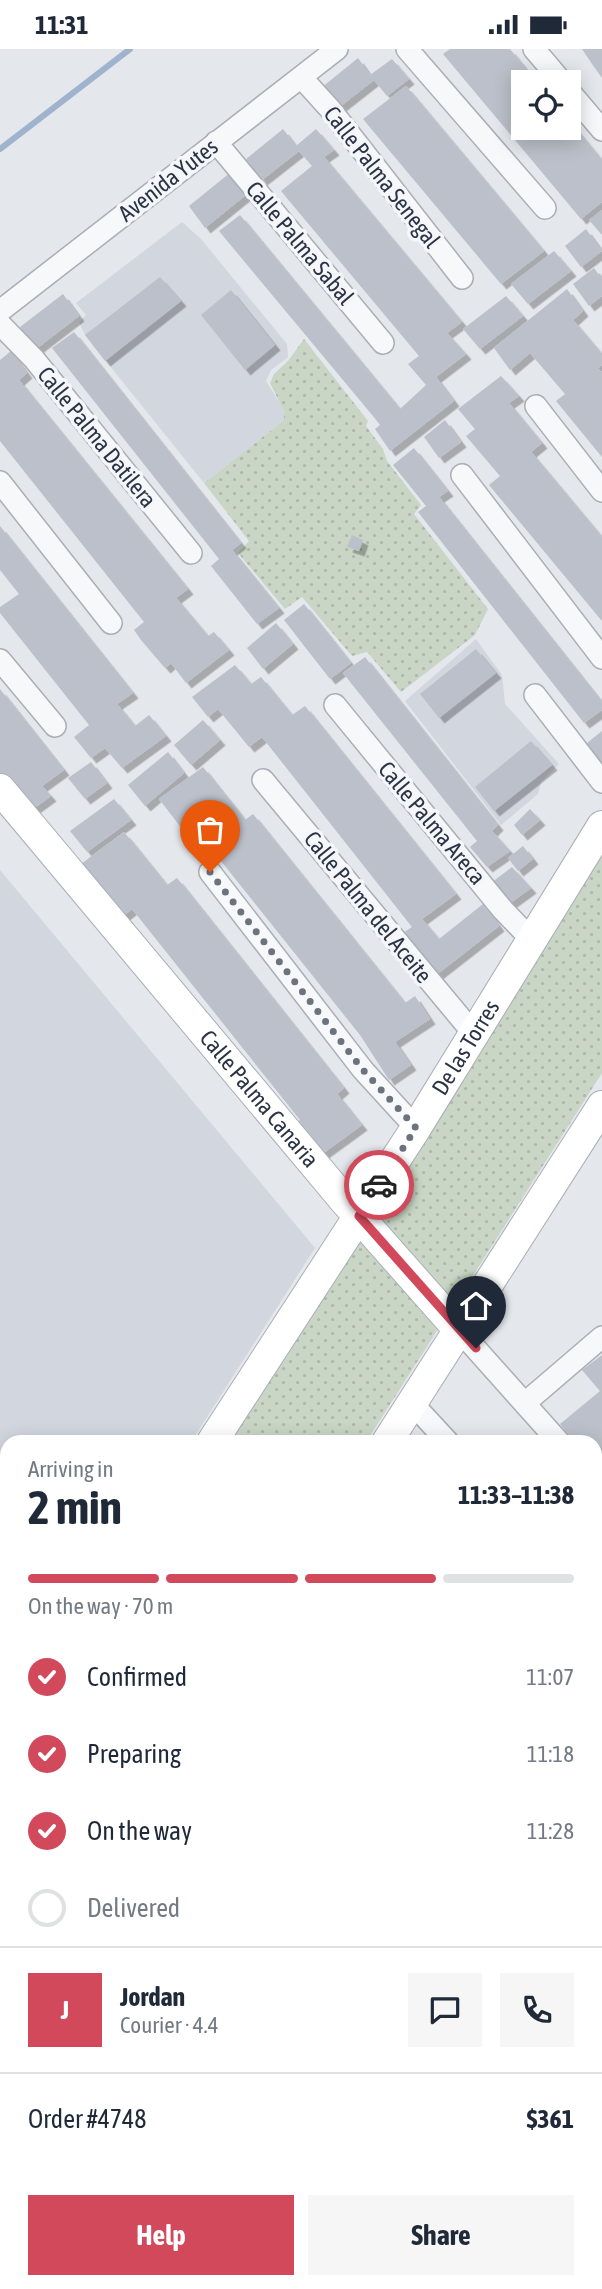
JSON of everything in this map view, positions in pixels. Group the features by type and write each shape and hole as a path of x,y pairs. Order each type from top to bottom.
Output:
{"main road":[{"name":"Calle Palma Canaria","path":"0,789 359,1216 459,1329"},
{"name":"De las Torres","path":"217,1435 416,1128 602,826"},
{"path":"391,1435 602,1106"}],"street":[{"name":"Avenida Yutes","path":"0,311 337,49"},
{"path":"407,49 545,208"},
{"path":"534,49 552,70"},
{"name":"Calle Palma Senegal","path":"300,77 330,109 463,278"},
{"path":"581,105 602,130"},
{"name":"Calle Palma Sabal","path":"216,142 383,343"},
{"name":"Calle Palma Datilera","path":"0,324 34,359 191,553"},
{"path":"536,405 602,491"},
{"path":"462,475 602,658"},
{"path":"0,482 111,623"},
{"path":"0,660 55,726"},
{"path":"535,695 602,782"},
{"name":"Calle Palma Areca","path":"335,705 503,910 531,939"},
{"name":"Calle Palma del Aceite","path":"263,780 474,1034"},
{"path":"210,872 363,1070 416,1128"},
{"name":"Calle Palma Canaria","path":"459,1329 553,1435"},
{"path":"525,1403 602,1337"},
{"path":"412,1403 442,1435"}],"shaded area":[{"path":"182,222 201,239 287,344 288,357 271,370 266,381 286,413 283,421 204,483 85,335 79,322 86,315 76,303"},
{"path":"476,639 502,675 505,704 559,764 541,782 538,794 501,825 405,701"},
{"path":"0,870 315,1248 195,1435 0,1435"}],"green space":[{"path":"304,339 368,421 366,426 383,449 387,461 421,505 414,514 488,609 475,635 401,692 367,652 352,656 302,597 285,609 238,553 249,541 204,483 283,421 285,413 270,383 274,374 288,361"},
{"path":"602,855 602,1073 453,1307 373,1215"},
{"path":"360,1237 442,1323 370,1435 234,1435"}],"building":[{"path":"450,49 510,49 527,70 511,70 511,135 443,54"},
{"path":"582,49 602,49 602,78 592,64"},
{"path":"358,58 370,75 392,59 409,79 387,96 374,80 337,109 321,88"},
{"path":"406,86 544,251 501,284 363,119"},
{"path":"283,129 296,146 316,129 334,150 324,157 462,322 447,333 466,354 436,377 454,401 390,451 375,429 380,425 219,231 240,215 400,409 426,385 408,364 419,356 281,191 312,166 299,151 262,180 246,159"},
{"path":"581,135 602,160 602,202 581,219 515,140 581,140"},
{"path":"231,172 247,194 205,228 189,206"},
{"path":"602,210 602,235 589,220"},
{"path":"586,229 602,251 581,267 565,246"},
{"path":"554,251 571,271 528,304 511,284"},
{"path":"594,268 602,279 602,296 589,306 573,284"},
{"path":"160,277 181,301 105,361 85,335"},
{"path":"567,289 583,311 573,320 602,354 602,365 598,368 602,372 602,457 556,401 565,394 530,353 510,370 494,348"},
{"path":"231,290 275,345 245,370 201,315"},
{"path":"63,294 79,316 36,349 20,327"},
{"path":"506,296 523,316 480,349 463,329"},
{"path":"74,332 241,543 232,550 279,608 257,624 211,566 219,559 52,348"},
{"path":"11,351 27,373 19,380 188,589 176,598 208,636 214,632 229,650 186,683 171,663 165,668 141,640 134,630 144,622 0,441 0,360"},
{"path":"501,376 519,396 509,403 542,443 531,452 602,537 602,621 489,485 500,476 466,436 475,429 458,409"},
{"path":"445,420 461,442 439,458 424,437"},
{"path":"414,448 448,491 439,497 602,702 602,710 584,723 418,512 426,506 393,465"},
{"path":"0,526 133,693 117,704 135,726 149,715 166,736 122,768 105,748 91,758 74,737 89,725 0,613 0,607 19,594 0,570"},
{"path":"352,535 363,540 359,551 347,547"},
{"path":"304,604 351,663 330,679 284,620"},
{"path":"276,623 293,644 263,669 247,648"},
{"path":"476,649 496,673 439,718 420,694"},
{"path":"365,657 498,825 492,831 510,851 487,867 470,847 477,841 343,673"},
{"path":"235,665 251,684 261,677 292,715 305,706 456,894 422,919 439,939 483,904 499,926 435,976 401,934 412,927 262,737 249,747 218,709 208,717 192,697"},
{"path":"0,689 64,770 42,786 51,796 29,812 0,776"},
{"path":"203,720 220,740 191,765 174,745"},
{"path":"602,731 602,765 582,747"},
{"path":"531,741 552,765 494,811 475,787"},
{"path":"168,752 184,773 145,806 128,785"},
{"path":"91,762 107,783 85,799 68,778"},
{"path":"203,767 245,820 253,814 405,1003 415,996 430,1019 395,1042 411,1065 389,1080 360,1035 209,846 200,852 159,799"},
{"path":"114,799 131,820 87,852 70,831"},
{"path":"530,809 540,820 522,835 514,825"},
{"path":"124,832 167,885 177,878 344,1088 337,1094 362,1125 318,1157 293,1126 300,1120 132,909 122,917 81,864"},
{"path":"523,846 533,859 518,871 508,858"},
{"path":"512,867 531,888 509,904 491,883"},
{"path":"602,1355 602,1435 569,1435 560,1424 600,1391 582,1370"}],"waterway":[{"path":"0,149 130,49"}],"way so far":[{"path":"210,872 363,1070 416,1128 379,1185"}],"route":[{"path":"379,1185 359,1216 476,1348"}]}
